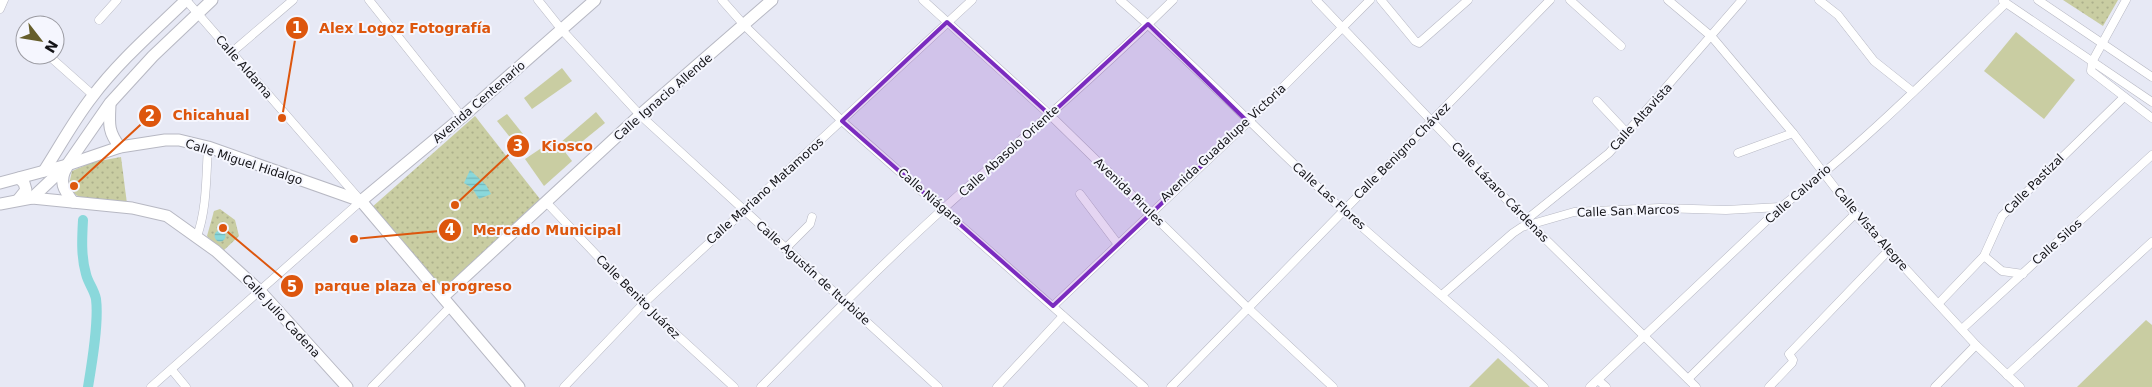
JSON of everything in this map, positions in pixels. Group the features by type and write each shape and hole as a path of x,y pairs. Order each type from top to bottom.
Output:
{"street":[{"path":"0,9 4,0"},
{"path":"99,20 118,0"},
{"path":"44,171 77,117 93,95 132,52 186,0"},
{"name":"Calle Aldama","path":"186,0 361,201"},
{"path":"73,202 62,184 63,172 110,103 153,56 197,12 212,0"},
{"path":"231,53 293,0"},
{"path":"369,0 462,117"},
{"name":"Calle Agustín de Iturbide","path":"538,0 562,30 640,115 938,387"},
{"name":"Avenida Centenario","path":"361,201 462,117 595,0"},
{"name":"Calle Niágara","path":"722,0 745,26 842,121 1144,387"},
{"name":"Calle Ignacio Allende","path":"443,296 640,115 745,26 772,0"},
{"name":"Avenida Pirules","path":"923,0 1050,115 1248,308 1333,387"},
{"name":"Calle Mariano Matamoros","path":"564,387 642,304 972,0"},
{"name":"Calle Las Flores","path":"1120,0 1148,24 1248,122 1343,211 1442,295 1544,387"},
{"name":"Calle Abasolo Oriente","path":"761,387 845,302 943,209 1050,115 1173,0"},
{"name":"Calle Lázaro Cárdenas","path":"1316,0 1529,222 1696,387"},
{"name":"Avenida Guadalupe Victoria","path":"1053,306 1117,243 1248,122 1370,0"},
{"path":"1381,0 1415,41 1419,43 1468,0"},
{"name":"Calle Benigno Chávez","path":"1171,387 1550,0"},
{"path":"1570,0 1621,46"},
{"name":"Calle Vista Alegre","path":"1668,0 1712,37 1793,133 1856,214 1976,345 2020,387"},
{"name":"Calle Altavista","path":"1529,222 1609,153 1712,37 1742,0"},
{"path":"1818,0 1838,15 1874,62 1913,92"},
{"path":"2038,0 2152,77"},
{"path":"2126,0 2092,62 2090,70 2152,118"},
{"path":"2004,1 2152,102"},
{"name":"Calle Calvario","path":"1590,387 1781,208 1913,92 2004,1"},
{"path":"59,65 93,95"},
{"name":"Calle Pastizal","path":"1939,303 1984,256 2002,216 2124,97"},
{"path":"1597,101 1627,133"},
{"path":"110,103 109,125 112,136 120,147"},
{"path":"1738,153 1793,133"},
{"name":"Calle Miguel Hidalgo","path":"0,183 67,166 120,147 165,140 179,140 208,147 361,201"},
{"path":"197,236 201,226 204,205 208,147"},
{"name":"Calle Silos","path":"1962,329 2152,155"},
{"path":"32,198 67,166"},
{"path":"18,200 26,186 19,178"},
{"path":"1080,194 1117,243"},
{"name":"Calle Julio Cadena","path":"0,204 32,198 132,208 167,216 197,236 260,291 347,387"},
{"path":"151,387 361,201 519,387"},
{"name":"Calle Benito Juárez","path":"547,202 642,304 734,387"},
{"name":"Calle San Marcos","path":"1442,295 1513,233 1529,222 1592,210 1781,208"},
{"path":"1688,379 1856,214"},
{"path":"785,249 810,224 812,217"},
{"path":"2007,375 2152,242"},
{"path":"1769,387 1792,363 1793,360 1789,354 1889,250"},
{"path":"1984,256 2002,271 2023,274"},
{"path":"372,387 451,306"},
{"path":"997,387 1063,316"},
{"path":"1935,387 1976,345"},
{"path":"172,370 186,387"},
{"path":"1598,380 1606,387"}],"highlighted area":[{"path":"947,22 1050,115 1148,24 1248,122 1053,306 842,121"}],"green space":[{"path":"2063,0 2118,0 2103,26"},
{"path":"2016,32 2075,80 2044,119 1984,71"},
{"path":"562,68 572,81 532,109 524,98"},
{"path":"596,112 605,123 568,153 560,143"},
{"path":"507,114 523,134 513,141 497,121"},
{"path":"475,116 540,199 441,292 371,208"},
{"path":"555,139 572,161 544,186 525,159"},
{"path":"121,157 127,204 82,199 68,189 72,171 93,162"},
{"path":"220,209 235,220 239,236 222,252 207,236 214,211"},
{"path":"2146,320 2152,325 2152,387 2077,387"},
{"path":"1498,358 1530,387 1469,387"}],"water":[{"path":"470,170 486,185 491,194 479,199 472,188 464,183"},
{"path":"218,231 222,231 225,236 224,240 218,241 215,238 215,234"}],"waterway":[{"path":"83,220 83,261 87,277 95,295 97,308 95,343 88,387"}],"place":[{"name":"Alex Logoz Fotografía","path":"282,118"},
{"name":"Chicahual","path":"74,186"},
{"name":"Kiosco","path":"455,205"},
{"name":"parque plaza el progreso","path":"223,228"},
{"name":"Mercado Municipal","path":"354,239"}]}
